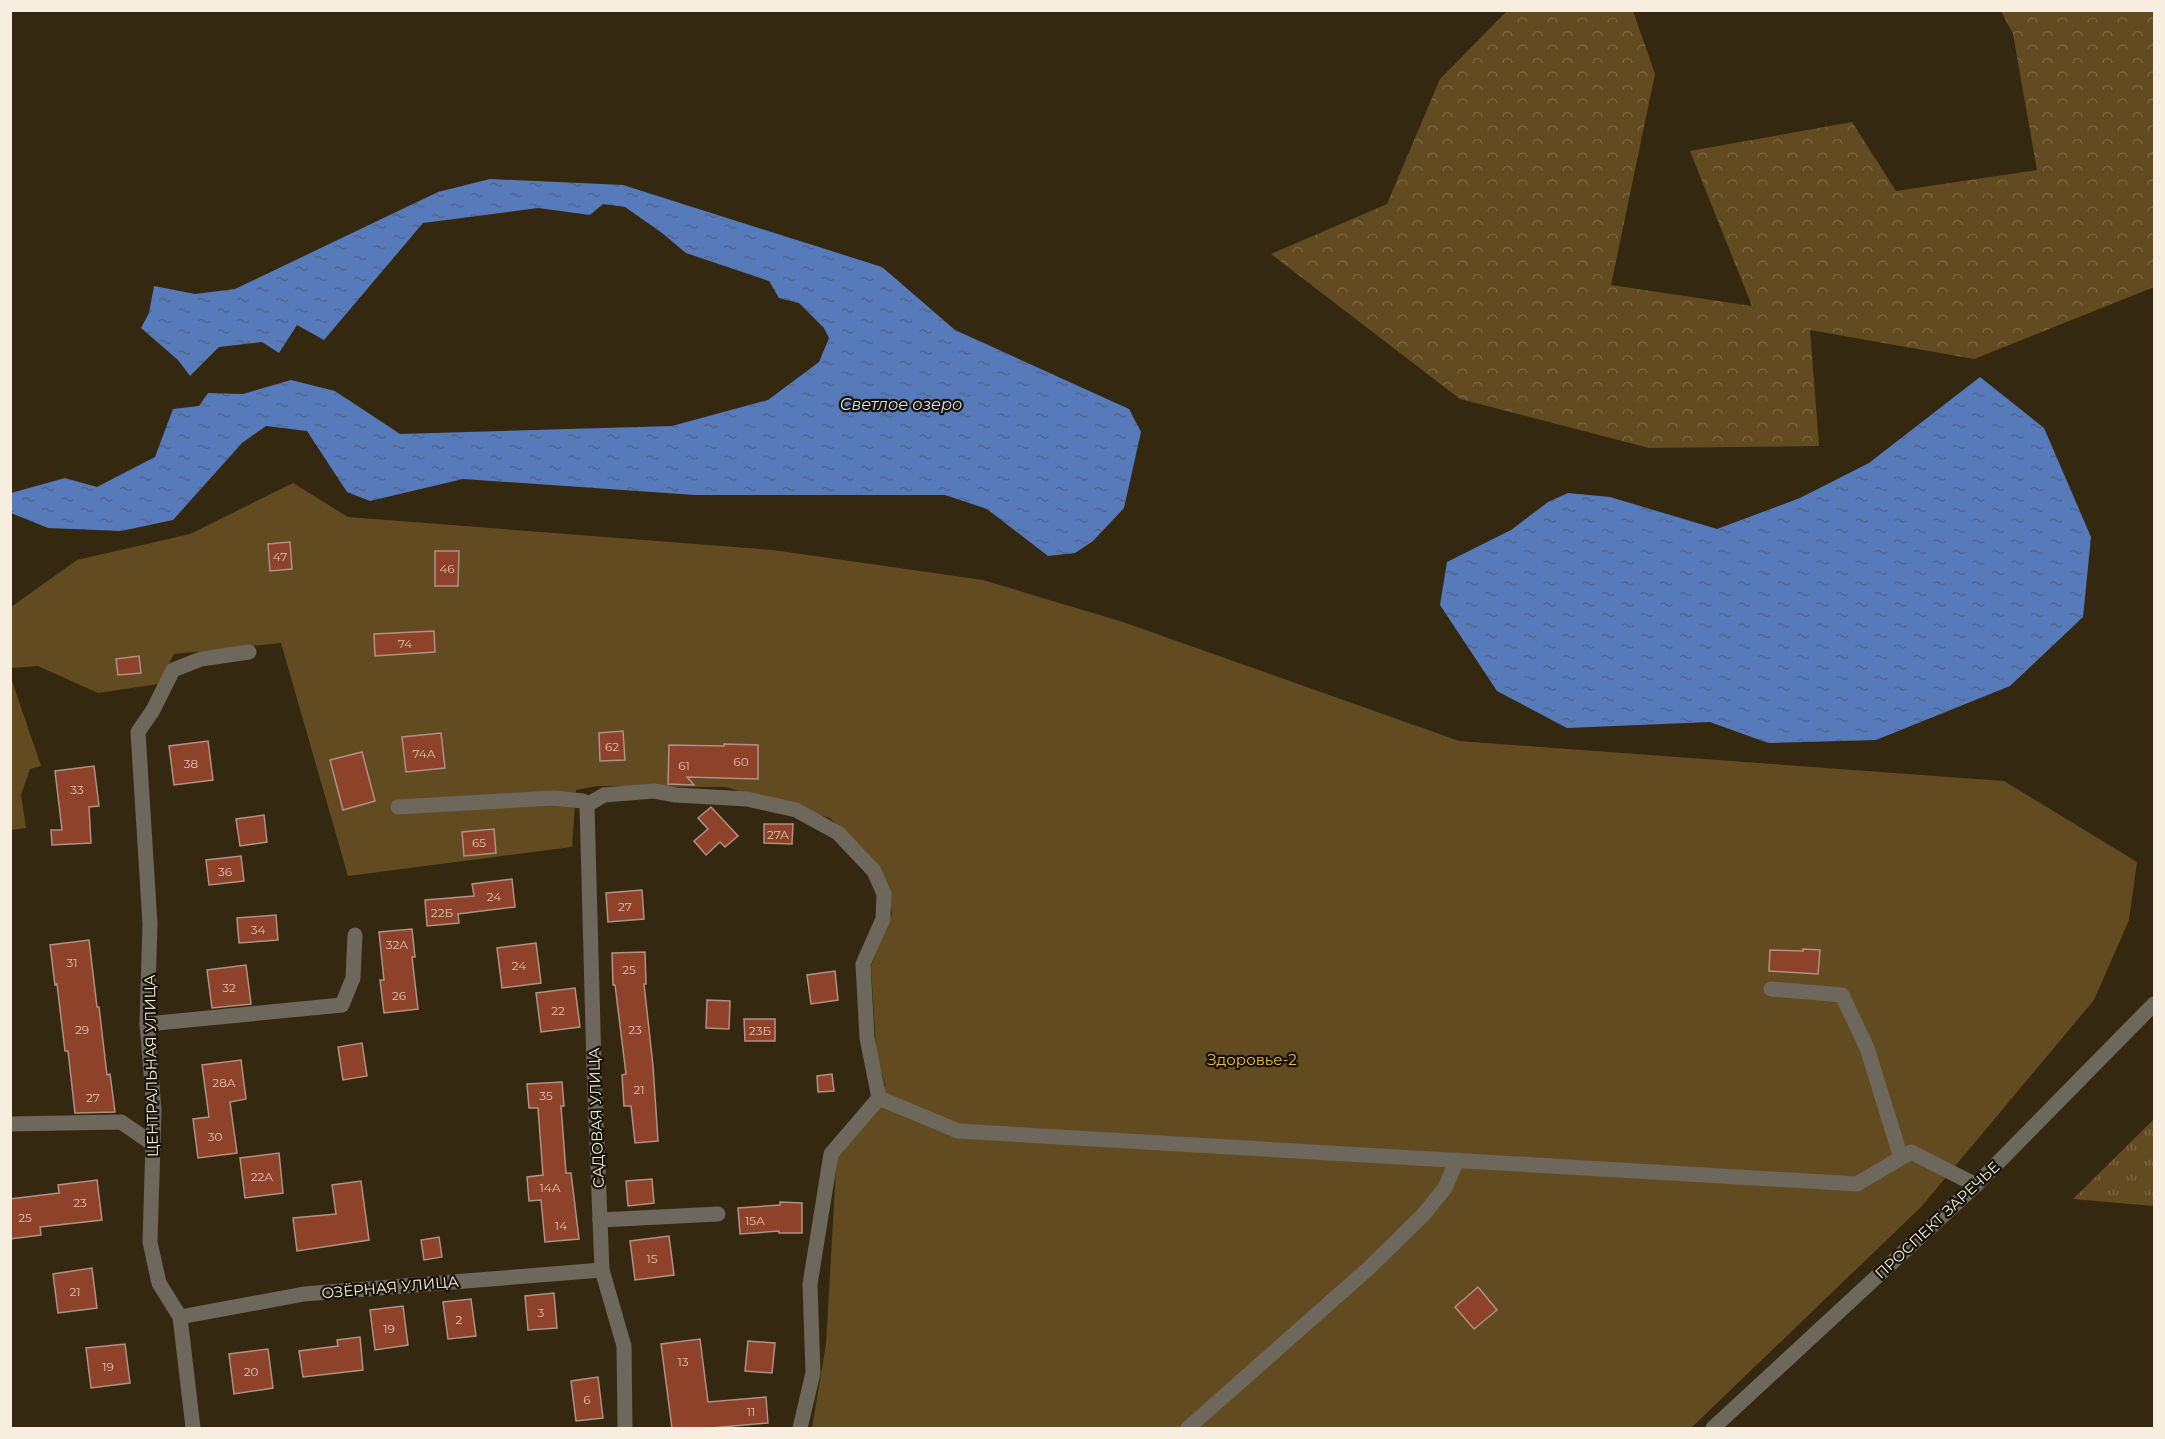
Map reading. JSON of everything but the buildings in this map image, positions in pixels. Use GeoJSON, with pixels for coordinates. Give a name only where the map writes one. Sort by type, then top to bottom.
{"type":"FeatureCollection","features":[{"type":"Feature","properties":{"kind":"street","name":"ЦЕНТРАЛЬНАЯ УЛИЦА"},"geometry":{"type":"LineString","coordinates":[[193,1428],[180,1317],[159,1283],[150,1242],[154,1110],[147,1024],[150,924],[138,732],[153,710],[173,670],[201,659],[249,652]]}},
{"type":"Feature","properties":{"kind":"street"},"geometry":{"type":"LineString","coordinates":[[398,807],[553,798],[583,801],[587,806],[604,795],[654,791],[676,795],[747,799],[796,810],[838,833],[874,870],[884,894],[883,919],[863,964],[867,1038],[879,1098]]}},
{"type":"Feature","properties":{"kind":"street","name":"САДОВАЯ УЛИЦА"},"geometry":{"type":"LineString","coordinates":[[587,806],[602,1270],[624,1346],[625,1428]]}},
{"type":"Feature","properties":{"kind":"street"},"geometry":{"type":"LineString","coordinates":[[147,1024],[342,1005],[353,978],[355,935]]}},
{"type":"Feature","properties":{"kind":"street"},"geometry":{"type":"LineString","coordinates":[[1771,989],[1842,995],[1867,1048],[1900,1158]]}},
{"type":"Feature","properties":{"kind":"street","name":"ПРОСПЕКТ ЗАРЕЧЬЕ"},"geometry":{"type":"LineString","coordinates":[[1713,1428],[1976,1185],[2154,1005]]}},
{"type":"Feature","properties":{"kind":"street"},"geometry":{"type":"LineString","coordinates":[[879,1098],[958,1131],[1857,1184],[1911,1152],[1976,1185]]}},
{"type":"Feature","properties":{"kind":"street"},"geometry":{"type":"LineString","coordinates":[[800,1428],[813,1372],[810,1284],[831,1154],[879,1098]]}},
{"type":"Feature","properties":{"kind":"street"},"geometry":{"type":"LineString","coordinates":[[10,1124],[121,1122],[153,1143]]}},
{"type":"Feature","properties":{"kind":"street"},"geometry":{"type":"LineString","coordinates":[[1188,1428],[1369,1268],[1424,1214],[1445,1188],[1456,1160]]}},
{"type":"Feature","properties":{"kind":"street"},"geometry":{"type":"LineString","coordinates":[[600,1220],[718,1214]]}},
{"type":"Feature","properties":{"kind":"street","name":"ОЗЁРНАЯ УЛИЦА"},"geometry":{"type":"LineString","coordinates":[[180,1317],[304,1294],[602,1270]]}},
{"type":"Feature","properties":{"kind":"green space"},"geometry":{"type":"Polygon","coordinates":[[[1507,11],[1633,11],[1655,74],[1611,285],[1752,306],[1690,151],[1852,122],[1896,191],[2037,170],[2013,34],[2001,11],[2154,11],[2154,287],[1974,359],[1810,330],[1819,446],[1649,448],[1460,399],[1271,254],[1387,204],[1440,79],[1507,11]]]}},
{"type":"Feature","properties":{"kind":"green space","name":"Здоровье-2"},"geometry":{"type":"Polygon","coordinates":[[[293,483],[348,517],[773,550],[983,580],[1123,622],[1459,741],[2004,781],[2137,862],[2129,920],[2094,1000],[1921,1207],[1691,1428],[812,1428],[826,1344],[837,1152],[877,1109],[885,1085],[876,1050],[871,966],[892,914],[889,890],[877,864],[830,818],[726,787],[597,786],[576,790],[572,847],[348,876],[281,643],[174,654],[158,684],[98,693],[38,666],[11,668],[11,607],[77,560],[190,534],[293,483]]]}},
{"type":"Feature","properties":{"kind":"green space"},"geometry":{"type":"Polygon","coordinates":[[[11,678],[41,766],[30,769],[21,795],[26,828],[11,830],[11,678]]]}},
{"type":"Feature","properties":{"kind":"green space"},"geometry":{"type":"Polygon","coordinates":[[[2154,1119],[2154,1206],[2073,1199],[2154,1119]]]}},
{"type":"Feature","properties":{"kind":"water","name":"Светлое озеро"},"geometry":{"type":"Polygon","coordinates":[[[490,179],[623,185],[882,267],[955,330],[1129,409],[1141,432],[1124,508],[1093,541],[1075,553],[1048,556],[987,509],[945,495],[695,495],[463,479],[370,501],[347,492],[307,431],[266,426],[242,443],[173,520],[121,531],[48,528],[11,513],[11,493],[65,478],[97,487],[155,457],[173,409],[199,406],[208,393],[243,394],[291,380],[335,391],[400,434],[672,426],[768,400],[819,362],[829,338],[824,328],[799,303],[779,298],[769,281],[686,253],[625,207],[603,204],[590,215],[538,208],[423,223],[324,340],[297,325],[279,353],[262,342],[219,347],[190,376],[178,360],[141,328],[149,313],[154,286],[195,294],[235,289],[438,192],[490,179]]]}},
{"type":"Feature","properties":{"kind":"water"},"geometry":{"type":"Polygon","coordinates":[[[1980,377],[2044,428],[2091,537],[2083,617],[2010,686],[1876,740],[1768,743],[1710,722],[1567,728],[1497,691],[1440,605],[1447,562],[1511,530],[1548,502],[1568,493],[1610,497],[1717,529],[1800,498],[1869,463],[1980,377]]]}}]}
